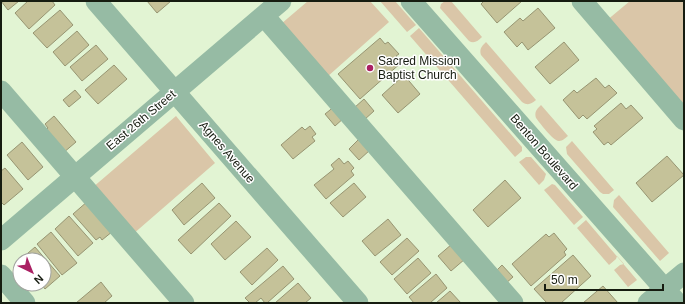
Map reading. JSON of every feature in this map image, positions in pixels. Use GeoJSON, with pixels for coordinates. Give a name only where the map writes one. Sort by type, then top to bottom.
{"type":"FeatureCollection","features":[{"type":"Feature","properties":{"kind":"street","name":"Agnes Avenue"},"geometry":{"type":"LineString","coordinates":[[96,1],[358,303]]}},
{"type":"Feature","properties":{"kind":"street","name":"East 26th Street"},"geometry":{"type":"LineString","coordinates":[[1,240],[281,1]]}},
{"type":"Feature","properties":{"kind":"street","name":"Benton Boulevard"},"geometry":{"type":"LineString","coordinates":[[411,1],[671,296]]}},
{"type":"Feature","properties":{"kind":"street"},"geometry":{"type":"LineString","coordinates":[[582,1],[684,120]]}},
{"type":"Feature","properties":{"kind":"street"},"geometry":{"type":"LineString","coordinates":[[264,16],[513,303]]}},
{"type":"Feature","properties":{"kind":"street"},"geometry":{"type":"LineString","coordinates":[[1,91],[184,303]]}},
{"type":"Feature","properties":{"kind":"street"},"geometry":{"type":"LineString","coordinates":[[648,303],[671,296],[684,273]]}},
{"type":"Feature","properties":{"kind":"street"},"geometry":{"type":"LineString","coordinates":[[1,275],[25,303]]}},
{"type":"Feature","properties":{"kind":"shaded area"},"geometry":{"type":"Polygon","coordinates":[[[308,1],[370,1],[389,22],[327,77],[281,24],[308,1]]]}},
{"type":"Feature","properties":{"kind":"shaded area"},"geometry":{"type":"Polygon","coordinates":[[[380,1],[395,1],[416,25],[407,32],[380,1]]]}},
{"type":"Feature","properties":{"kind":"shaded area"},"geometry":{"type":"Polygon","coordinates":[[[445,1],[451,1],[482,37],[479,40],[476,42],[469,41],[440,8],[441,4],[445,1]]]}},
{"type":"Feature","properties":{"kind":"shaded area"},"geometry":{"type":"Polygon","coordinates":[[[630,1],[684,1],[684,112],[606,21],[630,1]]]}},
{"type":"Feature","properties":{"kind":"shaded area"},"geometry":{"type":"Polygon","coordinates":[[[419,28],[522,147],[522,151],[515,157],[410,36],[419,28]]]}},
{"type":"Feature","properties":{"kind":"shaded area"},"geometry":{"type":"Polygon","coordinates":[[[486,42],[536,100],[533,103],[526,104],[522,102],[481,55],[480,53],[482,46],[486,42]]]}},
{"type":"Feature","properties":{"kind":"shaded area"},"geometry":{"type":"Polygon","coordinates":[[[541,105],[568,136],[563,140],[559,141],[553,138],[536,118],[535,116],[537,109],[541,105]]]}},
{"type":"Feature","properties":{"kind":"shaded area"},"geometry":{"type":"Polygon","coordinates":[[[176,116],[215,163],[132,235],[92,188],[176,116]]]}},
{"type":"Feature","properties":{"kind":"shaded area"},"geometry":{"type":"Polygon","coordinates":[[[572,141],[614,190],[609,194],[603,194],[600,192],[567,154],[566,147],[572,141]]]}},
{"type":"Feature","properties":{"kind":"shaded area"},"geometry":{"type":"Polygon","coordinates":[[[526,157],[531,157],[546,174],[544,180],[539,185],[519,162],[526,157]]]}},
{"type":"Feature","properties":{"kind":"shaded area"},"geometry":{"type":"Polygon","coordinates":[[[552,184],[555,185],[583,217],[574,225],[544,190],[552,184]]]}},
{"type":"Feature","properties":{"kind":"shaded area"},"geometry":{"type":"Polygon","coordinates":[[[619,195],[669,253],[660,261],[613,207],[614,200],[619,195]]]}},
{"type":"Feature","properties":{"kind":"shaded area"},"geometry":{"type":"Polygon","coordinates":[[[586,220],[617,256],[616,259],[609,265],[577,228],[586,220]]]}},
{"type":"Feature","properties":{"kind":"shaded area"},"geometry":{"type":"Polygon","coordinates":[[[624,264],[637,280],[628,287],[614,270],[620,265],[624,264]]]}},
{"type":"Feature","properties":{"kind":"building"},"geometry":{"type":"Polygon","coordinates":[[[1,1],[19,1],[8,10],[1,1]]]}},
{"type":"Feature","properties":{"kind":"building"},"geometry":{"type":"Polygon","coordinates":[[[28,1],[52,1],[55,5],[29,29],[15,13],[28,1]]]}},
{"type":"Feature","properties":{"kind":"building"},"geometry":{"type":"Polygon","coordinates":[[[147,1],[171,1],[157,13],[147,1]]]}},
{"type":"Feature","properties":{"kind":"building"},"geometry":{"type":"Polygon","coordinates":[[[484,1],[522,1],[497,23],[481,4],[484,1]]]}},
{"type":"Feature","properties":{"kind":"building"},"geometry":{"type":"Polygon","coordinates":[[[538,8],[555,28],[528,50],[522,42],[517,47],[504,32],[520,18],[523,21],[538,8]]]}},
{"type":"Feature","properties":{"kind":"building"},"geometry":{"type":"Polygon","coordinates":[[[60,10],[73,25],[47,48],[33,33],[60,10]]]}},
{"type":"Feature","properties":{"kind":"building"},"geometry":{"type":"Polygon","coordinates":[[[77,31],[89,45],[65,66],[53,52],[77,31]]]}},
{"type":"Feature","properties":{"kind":"building","name":"Sacred Mission Baptist Church"},"geometry":{"type":"Polygon","coordinates":[[[380,38],[385,44],[388,42],[399,54],[396,56],[402,62],[360,99],[338,74],[380,38]]]}},
{"type":"Feature","properties":{"kind":"building"},"geometry":{"type":"Polygon","coordinates":[[[564,42],[579,60],[550,84],[535,67],[564,42]]]}},
{"type":"Feature","properties":{"kind":"building"},"geometry":{"type":"Polygon","coordinates":[[[96,45],[108,59],[82,81],[70,67],[96,45]]]}},
{"type":"Feature","properties":{"kind":"building"},"geometry":{"type":"Polygon","coordinates":[[[114,65],[127,79],[98,104],[85,90],[114,65]]]}},
{"type":"Feature","properties":{"kind":"building"},"geometry":{"type":"Polygon","coordinates":[[[404,75],[420,94],[398,113],[382,95],[404,75]]]}},
{"type":"Feature","properties":{"kind":"building"},"geometry":{"type":"Polygon","coordinates":[[[596,78],[605,88],[609,85],[617,93],[587,119],[583,115],[579,119],[563,100],[574,90],[577,93],[596,78]]]}},
{"type":"Feature","properties":{"kind":"building"},"geometry":{"type":"Polygon","coordinates":[[[75,90],[81,97],[69,107],[63,100],[75,90]]]}},
{"type":"Feature","properties":{"kind":"building"},"geometry":{"type":"Polygon","coordinates":[[[364,99],[374,111],[364,120],[354,108],[364,99]]]}},
{"type":"Feature","properties":{"kind":"building"},"geometry":{"type":"Polygon","coordinates":[[[621,103],[626,109],[631,105],[643,118],[611,145],[608,142],[604,145],[593,132],[597,129],[594,126],[621,103]]]}},
{"type":"Feature","properties":{"kind":"building"},"geometry":{"type":"Polygon","coordinates":[[[335,106],[345,117],[335,126],[325,114],[335,106]]]}},
{"type":"Feature","properties":{"kind":"building"},"geometry":{"type":"Polygon","coordinates":[[[54,116],[76,142],[63,153],[44,131],[48,128],[45,124],[54,116]]]}},
{"type":"Feature","properties":{"kind":"building"},"geometry":{"type":"Polygon","coordinates":[[[310,126],[316,134],[312,137],[315,141],[293,159],[281,145],[302,127],[305,130],[310,126]]]}},
{"type":"Feature","properties":{"kind":"building"},"geometry":{"type":"Polygon","coordinates":[[[360,138],[370,150],[359,160],[349,149],[360,138]]]}},
{"type":"Feature","properties":{"kind":"building"},"geometry":{"type":"Polygon","coordinates":[[[22,142],[43,167],[28,180],[7,155],[22,142]]]}},
{"type":"Feature","properties":{"kind":"building"},"geometry":{"type":"Polygon","coordinates":[[[667,156],[684,175],[652,202],[636,183],[667,156]]]}},
{"type":"Feature","properties":{"kind":"building"},"geometry":{"type":"Polygon","coordinates":[[[339,158],[344,164],[348,161],[354,168],[351,171],[354,175],[326,199],[314,185],[334,169],[331,165],[339,158]]]}},
{"type":"Feature","properties":{"kind":"building"},"geometry":{"type":"Polygon","coordinates":[[[5,168],[23,189],[4,205],[1,202],[1,171],[5,168]]]}},
{"type":"Feature","properties":{"kind":"building"},"geometry":{"type":"Polygon","coordinates":[[[505,180],[521,198],[488,227],[473,210],[505,180]]]}},
{"type":"Feature","properties":{"kind":"building"},"geometry":{"type":"Polygon","coordinates":[[[202,183],[215,198],[184,225],[172,210],[202,183]]]}},
{"type":"Feature","properties":{"kind":"building"},"geometry":{"type":"Polygon","coordinates":[[[354,183],[366,197],[343,217],[330,203],[354,183]]]}},
{"type":"Feature","properties":{"kind":"building"},"geometry":{"type":"Polygon","coordinates":[[[88,201],[113,231],[102,240],[100,237],[96,240],[73,214],[88,201]]]}},
{"type":"Feature","properties":{"kind":"building"},"geometry":{"type":"Polygon","coordinates":[[[219,203],[231,216],[191,254],[178,240],[219,203]]]}},
{"type":"Feature","properties":{"kind":"building"},"geometry":{"type":"Polygon","coordinates":[[[69,216],[93,243],[78,256],[55,229],[69,216]]]}},
{"type":"Feature","properties":{"kind":"building"},"geometry":{"type":"Polygon","coordinates":[[[388,219],[401,235],[375,256],[362,241],[388,219]]]}},
{"type":"Feature","properties":{"kind":"building"},"geometry":{"type":"Polygon","coordinates":[[[236,221],[251,237],[225,260],[211,244],[236,221]]]}},
{"type":"Feature","properties":{"kind":"building"},"geometry":{"type":"Polygon","coordinates":[[[51,232],[77,263],[62,275],[52,263],[52,252],[43,252],[37,244],[51,232]]]}},
{"type":"Feature","properties":{"kind":"building"},"geometry":{"type":"Polygon","coordinates":[[[554,233],[567,249],[564,252],[566,255],[531,286],[512,264],[546,234],[549,237],[554,233]]]}},
{"type":"Feature","properties":{"kind":"building"},"geometry":{"type":"Polygon","coordinates":[[[407,238],[419,251],[392,275],[380,262],[407,238]]]}},
{"type":"Feature","properties":{"kind":"building"},"geometry":{"type":"Polygon","coordinates":[[[452,244],[465,259],[451,271],[438,256],[452,244]]]}},
{"type":"Feature","properties":{"kind":"building"},"geometry":{"type":"Polygon","coordinates":[[[35,247],[39,252],[29,252],[35,247]]]}},
{"type":"Feature","properties":{"kind":"building"},"geometry":{"type":"Polygon","coordinates":[[[267,248],[278,260],[252,285],[240,272],[267,248]]]}},
{"type":"Feature","properties":{"kind":"building"},"geometry":{"type":"Polygon","coordinates":[[[573,255],[591,276],[561,303],[547,303],[534,289],[573,255]]]}},
{"type":"Feature","properties":{"kind":"building"},"geometry":{"type":"Polygon","coordinates":[[[418,258],[431,273],[407,294],[394,279],[418,258]]]}},
{"type":"Feature","properties":{"kind":"building"},"geometry":{"type":"Polygon","coordinates":[[[502,265],[513,277],[505,284],[495,272],[502,265]]]}},
{"type":"Feature","properties":{"kind":"building"},"geometry":{"type":"Polygon","coordinates":[[[283,266],[294,279],[267,303],[265,303],[261,298],[255,303],[250,303],[245,298],[283,266]]]}},
{"type":"Feature","properties":{"kind":"building"},"geometry":{"type":"Polygon","coordinates":[[[52,267],[60,276],[52,283],[52,267]]]}},
{"type":"Feature","properties":{"kind":"building"},"geometry":{"type":"Polygon","coordinates":[[[436,274],[447,288],[430,303],[414,303],[409,297],[436,274]]]}},
{"type":"Feature","properties":{"kind":"building"},"geometry":{"type":"Polygon","coordinates":[[[101,282],[112,296],[104,303],[76,303],[101,282]]]}},
{"type":"Feature","properties":{"kind":"building"},"geometry":{"type":"Polygon","coordinates":[[[298,283],[311,298],[305,303],[275,303],[298,283]]]}},
{"type":"Feature","properties":{"kind":"building"},"geometry":{"type":"Polygon","coordinates":[[[603,286],[618,303],[583,303],[603,286]]]}},
{"type":"Feature","properties":{"kind":"building"},"geometry":{"type":"Polygon","coordinates":[[[450,291],[461,303],[436,303],[450,291]]]}},
{"type":"Feature","properties":{"kind":"place","name":"Sacred Mission Baptist Church"},"geometry":{"type":"Point","coordinates":[370,68]}}]}
